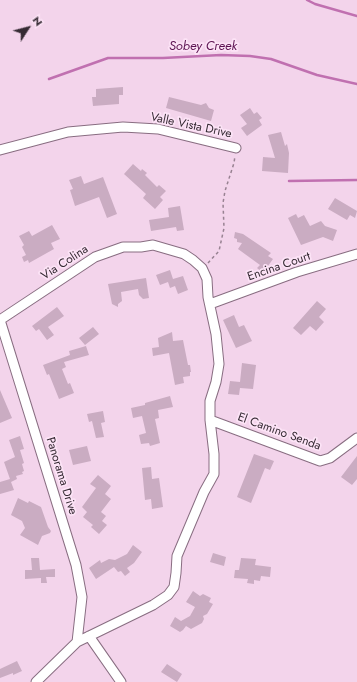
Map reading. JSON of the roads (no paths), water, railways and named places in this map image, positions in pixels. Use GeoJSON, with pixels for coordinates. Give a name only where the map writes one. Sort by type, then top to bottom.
{"type":"FeatureCollection","features":[{"type":"Feature","properties":{"kind":"street","name":"Valle Vista Drive"},"geometry":{"type":"LineString","coordinates":[[0,150],[68,132],[123,127],[158,129],[236,148]]}},
{"type":"Feature","properties":{"kind":"street","name":"Via Colina"},"geometry":{"type":"LineString","coordinates":[[0,320],[95,256],[123,247],[153,246],[184,254],[202,268],[207,279],[210,304]]}},
{"type":"Feature","properties":{"kind":"street","name":"Encina Court"},"geometry":{"type":"LineString","coordinates":[[210,304],[297,272],[357,254]]}},
{"type":"Feature","properties":{"kind":"street"},"geometry":{"type":"LineString","coordinates":[[36,682],[77,642],[153,605],[168,595],[174,587],[176,556],[204,492],[214,474],[210,401],[216,382],[219,364],[210,304]]}},
{"type":"Feature","properties":{"kind":"street","name":"Panorama Drive"},"geometry":{"type":"LineString","coordinates":[[0,320],[76,565],[82,597],[77,642]]}},
{"type":"Feature","properties":{"kind":"street","name":"El Camino Senda"},"geometry":{"type":"LineString","coordinates":[[210,420],[320,460],[330,458],[357,438]]}},
{"type":"Feature","properties":{"kind":"street"},"geometry":{"type":"LineString","coordinates":[[89,636],[122,682]]}},
{"type":"Feature","properties":{"kind":"waterway"},"geometry":{"type":"LineString","coordinates":[[307,0],[315,4],[357,16]]}},
{"type":"Feature","properties":{"kind":"waterway","name":"Sobey Creek"},"geometry":{"type":"LineString","coordinates":[[49,79],[108,58],[163,58],[221,55],[250,56],[271,59],[317,75],[357,84]]}},
{"type":"Feature","properties":{"kind":"waterway"},"geometry":{"type":"LineString","coordinates":[[289,181],[357,180]]}}]}
